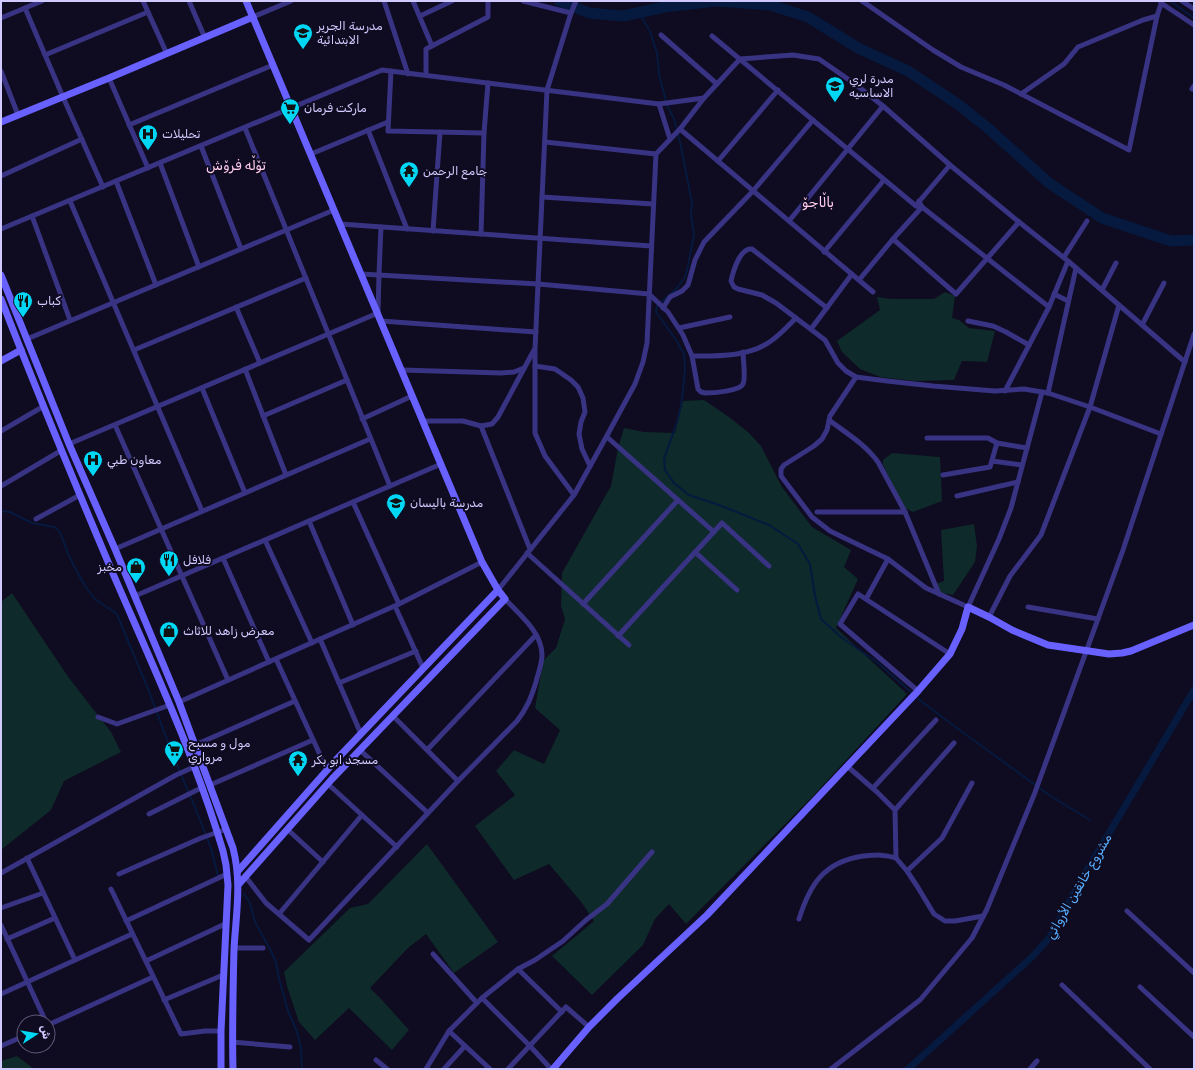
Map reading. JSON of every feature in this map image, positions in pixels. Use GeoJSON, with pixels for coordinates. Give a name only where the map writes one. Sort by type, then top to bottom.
{"type":"FeatureCollection","features":[{"type":"Feature","properties":{"kind":"street"},"geometry":{"type":"LineString","coordinates":[[1,18],[42,1]]}},
{"type":"Feature","properties":{"kind":"street"},"geometry":{"type":"LineString","coordinates":[[143,1],[167,54]]}},
{"type":"Feature","properties":{"kind":"street"},"geometry":{"type":"LineString","coordinates":[[189,1],[205,38]]}},
{"type":"Feature","properties":{"kind":"street"},"geometry":{"type":"LineString","coordinates":[[245,876],[266,903],[309,940],[458,781],[517,721],[528,705],[542,660],[541,650],[536,635],[498,590],[482,562],[246,1]]}},
{"type":"Feature","properties":{"kind":"street"},"geometry":{"type":"LineString","coordinates":[[1,122],[291,1]]}},
{"type":"Feature","properties":{"kind":"street"},"geometry":{"type":"LineString","coordinates":[[384,1],[408,74]]}},
{"type":"Feature","properties":{"kind":"street"},"geometry":{"type":"LineString","coordinates":[[413,1],[432,46]]}},
{"type":"Feature","properties":{"kind":"street"},"geometry":{"type":"LineString","coordinates":[[420,16],[452,1]]}},
{"type":"Feature","properties":{"kind":"street"},"geometry":{"type":"LineString","coordinates":[[426,75],[426,50],[488,17],[488,1]]}},
{"type":"Feature","properties":{"kind":"street"},"geometry":{"type":"LineString","coordinates":[[523,1],[571,13]]}},
{"type":"Feature","properties":{"kind":"street"},"geometry":{"type":"LineString","coordinates":[[574,495],[545,456],[535,433],[535,349],[547,90],[576,1]]}},
{"type":"Feature","properties":{"kind":"street"},"geometry":{"type":"LineString","coordinates":[[862,1],[933,50],[961,67],[1004,85],[1129,150],[1157,16],[1162,2],[1194,25]]}},
{"type":"Feature","properties":{"kind":"street"},"geometry":{"type":"LineString","coordinates":[[1182,1],[1194,9]]}},
{"type":"Feature","properties":{"kind":"street"},"geometry":{"type":"LineString","coordinates":[[25,8],[103,187]]}},
{"type":"Feature","properties":{"kind":"street"},"geometry":{"type":"LineString","coordinates":[[45,54],[148,12]]}},
{"type":"Feature","properties":{"kind":"street"},"geometry":{"type":"LineString","coordinates":[[1021,94],[1064,64],[1078,47],[1143,20],[1157,16]]}},
{"type":"Feature","properties":{"kind":"street"},"geometry":{"type":"LineString","coordinates":[[661,35],[717,84]]}},
{"type":"Feature","properties":{"kind":"street"},"geometry":{"type":"LineString","coordinates":[[712,36],[884,180],[922,207],[1049,307]]}},
{"type":"Feature","properties":{"kind":"street"},"geometry":{"type":"LineString","coordinates":[[238,871],[336,760],[498,590],[574,495],[635,384],[643,362],[647,343],[656,154],[680,129],[704,98],[740,59],[793,55],[819,59],[856,84],[950,165],[1068,261],[1185,362]]}},
{"type":"Feature","properties":{"kind":"street"},"geometry":{"type":"LineString","coordinates":[[129,125],[273,65]]}},
{"type":"Feature","properties":{"kind":"street"},"geometry":{"type":"LineString","coordinates":[[1,230],[382,70],[659,104],[704,98]]}},
{"type":"Feature","properties":{"kind":"street"},"geometry":{"type":"LineString","coordinates":[[1,71],[18,115]]}},
{"type":"Feature","properties":{"kind":"street"},"geometry":{"type":"LineString","coordinates":[[391,71],[388,131],[484,133]]}},
{"type":"Feature","properties":{"kind":"street"},"geometry":{"type":"LineString","coordinates":[[109,78],[148,168]]}},
{"type":"Feature","properties":{"kind":"street"},"geometry":{"type":"LineString","coordinates":[[481,234],[484,133],[488,83]]}},
{"type":"Feature","properties":{"kind":"street"},"geometry":{"type":"LineString","coordinates":[[718,161],[778,90]]}},
{"type":"Feature","properties":{"kind":"street"},"geometry":{"type":"LineString","coordinates":[[659,104],[670,139]]}},
{"type":"Feature","properties":{"kind":"street"},"geometry":{"type":"LineString","coordinates":[[789,221],[883,106]]}},
{"type":"Feature","properties":{"kind":"street"},"geometry":{"type":"LineString","coordinates":[[663,308],[670,297],[686,288],[689,283],[695,260],[704,242],[753,191],[813,120]]}},
{"type":"Feature","properties":{"kind":"street"},"geometry":{"type":"LineString","coordinates":[[311,154],[388,122]]}},
{"type":"Feature","properties":{"kind":"street"},"geometry":{"type":"LineString","coordinates":[[245,128],[390,486]]}},
{"type":"Feature","properties":{"kind":"street"},"geometry":{"type":"LineString","coordinates":[[680,129],[873,292]]}},
{"type":"Feature","properties":{"kind":"street"},"geometry":{"type":"LineString","coordinates":[[368,130],[407,229]]}},
{"type":"Feature","properties":{"kind":"street"},"geometry":{"type":"LineString","coordinates":[[433,231],[440,132]]}},
{"type":"Feature","properties":{"kind":"street"},"geometry":{"type":"LineString","coordinates":[[1,176],[82,139]]}},
{"type":"Feature","properties":{"kind":"street"},"geometry":{"type":"LineString","coordinates":[[545,142],[656,154]]}},
{"type":"Feature","properties":{"kind":"street"},"geometry":{"type":"LineString","coordinates":[[201,146],[241,249]]}},
{"type":"Feature","properties":{"kind":"street"},"geometry":{"type":"LineString","coordinates":[[160,163],[199,267]]}},
{"type":"Feature","properties":{"kind":"street"},"geometry":{"type":"LineString","coordinates":[[918,204],[950,165]]}},
{"type":"Feature","properties":{"kind":"street"},"geometry":{"type":"LineString","coordinates":[[824,252],[884,180]]}},
{"type":"Feature","properties":{"kind":"street"},"geometry":{"type":"LineString","coordinates":[[116,182],[156,285]]}},
{"type":"Feature","properties":{"kind":"street"},"geometry":{"type":"LineString","coordinates":[[542,196],[653,204]]}},
{"type":"Feature","properties":{"kind":"street"},"geometry":{"type":"LineString","coordinates":[[70,201],[202,511]]}},
{"type":"Feature","properties":{"kind":"street"},"geometry":{"type":"LineString","coordinates":[[859,280],[922,207]]}},
{"type":"Feature","properties":{"kind":"street"},"geometry":{"type":"LineString","coordinates":[[27,339],[334,210]]}},
{"type":"Feature","properties":{"kind":"street"},"geometry":{"type":"LineString","coordinates":[[32,216],[70,320]]}},
{"type":"Feature","properties":{"kind":"street"},"geometry":{"type":"LineString","coordinates":[[1064,258],[1087,221]]}},
{"type":"Feature","properties":{"kind":"street"},"geometry":{"type":"LineString","coordinates":[[893,239],[956,294],[1019,222]]}},
{"type":"Feature","properties":{"kind":"street"},"geometry":{"type":"LineString","coordinates":[[340,224],[651,246]]}},
{"type":"Feature","properties":{"kind":"street"},"geometry":{"type":"LineString","coordinates":[[378,313],[378,274],[381,227]]}},
{"type":"Feature","properties":{"kind":"street"},"geometry":{"type":"LineString","coordinates":[[827,308],[752,249],[748,248],[745,250],[737,262],[731,281],[732,285],[736,289],[767,297],[796,318],[825,340],[842,367],[856,376],[887,382],[933,386],[1005,391],[1024,389],[1045,392],[1090,407],[1161,434]]}},
{"type":"Feature","properties":{"kind":"street"},"geometry":{"type":"LineString","coordinates":[[1005,391],[1049,307],[1068,261]]}},
{"type":"Feature","properties":{"kind":"street"},"geometry":{"type":"LineString","coordinates":[[1102,290],[1116,263]]}},
{"type":"Feature","properties":{"kind":"street"},"geometry":{"type":"LineString","coordinates":[[482,998],[552,1069],[589,1027],[618,998],[707,915],[918,691],[950,654],[962,629],[968,607],[999,539],[1010,508],[1045,392],[1076,268]]}},
{"type":"Feature","properties":{"kind":"street"},"geometry":{"type":"LineString","coordinates":[[361,274],[538,284],[649,294],[663,308],[679,328],[687,342],[692,356],[698,389],[703,393],[736,389],[742,386],[744,381],[743,352]]}},
{"type":"Feature","properties":{"kind":"street"},"geometry":{"type":"LineString","coordinates":[[811,329],[852,274]]}},
{"type":"Feature","properties":{"kind":"street"},"geometry":{"type":"LineString","coordinates":[[1,275],[69,444],[179,702],[234,848],[239,884],[234,948],[232,1031],[233,1069]]}},
{"type":"Feature","properties":{"kind":"street"},"geometry":{"type":"LineString","coordinates":[[134,350],[306,278]]}},
{"type":"Feature","properties":{"kind":"street"},"geometry":{"type":"LineString","coordinates":[[1142,325],[1164,283]]}},
{"type":"Feature","properties":{"kind":"street"},"geometry":{"type":"LineString","coordinates":[[1054,294],[1068,301]]}},
{"type":"Feature","properties":{"kind":"street"},"geometry":{"type":"LineString","coordinates":[[1,299],[74,481],[170,704],[202,788],[214,834],[225,858],[228,897],[225,924],[221,1069]]}},
{"type":"Feature","properties":{"kind":"street"},"geometry":{"type":"LineString","coordinates":[[989,617],[1010,576],[1041,534],[1090,407],[1119,305]]}},
{"type":"Feature","properties":{"kind":"street"},"geometry":{"type":"LineString","coordinates":[[236,307],[260,363]]}},
{"type":"Feature","properties":{"kind":"street"},"geometry":{"type":"LineString","coordinates":[[69,444],[378,313]]}},
{"type":"Feature","properties":{"kind":"street"},"geometry":{"type":"LineString","coordinates":[[679,328],[730,316]]}},
{"type":"Feature","properties":{"kind":"street"},"geometry":{"type":"LineString","coordinates":[[692,356],[728,355],[756,349],[770,342],[796,318]]}},
{"type":"Feature","properties":{"kind":"street"},"geometry":{"type":"LineString","coordinates":[[968,321],[993,326],[1029,345]]}},
{"type":"Feature","properties":{"kind":"street"},"geometry":{"type":"LineString","coordinates":[[381,322],[536,332]]}},
{"type":"Feature","properties":{"kind":"street"},"geometry":{"type":"LineString","coordinates":[[831,1069],[920,1000],[972,938],[983,916],[1034,795],[1098,619],[1123,550],[1194,334]]}},
{"type":"Feature","properties":{"kind":"street"},"geometry":{"type":"LineString","coordinates":[[423,421],[463,421],[481,426],[492,424],[498,417],[535,349]]}},
{"type":"Feature","properties":{"kind":"street"},"geometry":{"type":"LineString","coordinates":[[1,362],[21,350]]}},
{"type":"Feature","properties":{"kind":"street"},"geometry":{"type":"LineString","coordinates":[[535,366],[554,369],[571,380],[578,387],[583,398],[585,412],[580,422],[579,434],[582,449],[590,466]]}},
{"type":"Feature","properties":{"kind":"street"},"geometry":{"type":"LineString","coordinates":[[402,370],[501,373],[514,372],[524,368]]}},
{"type":"Feature","properties":{"kind":"street"},"geometry":{"type":"LineString","coordinates":[[245,369],[286,475]]}},
{"type":"Feature","properties":{"kind":"street"},"geometry":{"type":"LineString","coordinates":[[856,376],[829,420],[827,430],[822,439],[814,446],[784,465],[781,469],[781,476],[812,517],[820,524],[841,538],[888,559],[920,584],[989,617],[1012,630],[1048,644],[1109,654],[1122,654],[1194,625]]}},
{"type":"Feature","properties":{"kind":"street"},"geometry":{"type":"LineString","coordinates":[[263,416],[347,380]]}},
{"type":"Feature","properties":{"kind":"street"},"geometry":{"type":"LineString","coordinates":[[202,388],[245,492]]}},
{"type":"Feature","properties":{"kind":"street"},"geometry":{"type":"LineString","coordinates":[[362,418],[412,396]]}},
{"type":"Feature","properties":{"kind":"street"},"geometry":{"type":"LineString","coordinates":[[1,431],[44,406]]}},
{"type":"Feature","properties":{"kind":"street"},"geometry":{"type":"LineString","coordinates":[[829,420],[863,445],[878,462],[905,512],[939,594]]}},
{"type":"Feature","properties":{"kind":"street"},"geometry":{"type":"LineString","coordinates":[[115,425],[228,680]]}},
{"type":"Feature","properties":{"kind":"street"},"geometry":{"type":"LineString","coordinates":[[481,426],[528,551],[583,604],[629,645]]}},
{"type":"Feature","properties":{"kind":"street"},"geometry":{"type":"LineString","coordinates":[[607,437],[714,532]]}},
{"type":"Feature","properties":{"kind":"street"},"geometry":{"type":"LineString","coordinates":[[927,438],[988,438],[997,443],[1027,448]]}},
{"type":"Feature","properties":{"kind":"street"},"geometry":{"type":"LineString","coordinates":[[115,549],[370,439]]}},
{"type":"Feature","properties":{"kind":"street"},"geometry":{"type":"LineString","coordinates":[[943,475],[990,466],[997,443]]}},
{"type":"Feature","properties":{"kind":"street"},"geometry":{"type":"LineString","coordinates":[[1,486],[62,450]]}},
{"type":"Feature","properties":{"kind":"street"},"geometry":{"type":"LineString","coordinates":[[992,461],[1022,465]]}},
{"type":"Feature","properties":{"kind":"street"},"geometry":{"type":"LineString","coordinates":[[135,596],[441,464]]}},
{"type":"Feature","properties":{"kind":"street"},"geometry":{"type":"LineString","coordinates":[[74,481],[83,477]]}},
{"type":"Feature","properties":{"kind":"street"},"geometry":{"type":"LineString","coordinates":[[957,496],[1018,482]]}},
{"type":"Feature","properties":{"kind":"street"},"geometry":{"type":"LineString","coordinates":[[36,519],[80,495]]}},
{"type":"Feature","properties":{"kind":"street"},"geometry":{"type":"LineString","coordinates":[[583,604],[678,500]]}},
{"type":"Feature","properties":{"kind":"street"},"geometry":{"type":"LineString","coordinates":[[353,502],[423,668]]}},
{"type":"Feature","properties":{"kind":"street"},"geometry":{"type":"LineString","coordinates":[[817,512],[905,512]]}},
{"type":"Feature","properties":{"kind":"street"},"geometry":{"type":"LineString","coordinates":[[309,521],[353,625]]}},
{"type":"Feature","properties":{"kind":"street"},"geometry":{"type":"LineString","coordinates":[[618,636],[722,523],[769,566]]}},
{"type":"Feature","properties":{"kind":"street"},"geometry":{"type":"LineString","coordinates":[[265,540],[312,643]]}},
{"type":"Feature","properties":{"kind":"street"},"geometry":{"type":"LineString","coordinates":[[695,552],[737,590]]}},
{"type":"Feature","properties":{"kind":"street"},"geometry":{"type":"LineString","coordinates":[[223,558],[269,662]]}},
{"type":"Feature","properties":{"kind":"street"},"geometry":{"type":"LineString","coordinates":[[866,599],[888,559]]}},
{"type":"Feature","properties":{"kind":"street"},"geometry":{"type":"LineString","coordinates":[[179,702],[397,605],[482,562]]}},
{"type":"Feature","properties":{"kind":"street"},"geometry":{"type":"LineString","coordinates":[[918,691],[840,624],[858,594],[950,654]]}},
{"type":"Feature","properties":{"kind":"street"},"geometry":{"type":"LineString","coordinates":[[239,884],[328,784],[409,698],[506,599]]}},
{"type":"Feature","properties":{"kind":"street"},"geometry":{"type":"LineString","coordinates":[[1028,607],[1098,619]]}},
{"type":"Feature","properties":{"kind":"street"},"geometry":{"type":"LineString","coordinates":[[427,750],[536,635]]}},
{"type":"Feature","properties":{"kind":"street"},"geometry":{"type":"LineString","coordinates":[[320,639],[361,734]]}},
{"type":"Feature","properties":{"kind":"street"},"geometry":{"type":"LineString","coordinates":[[339,683],[416,651]]}},
{"type":"Feature","properties":{"kind":"street"},"geometry":{"type":"LineString","coordinates":[[152,663],[161,658]]}},
{"type":"Feature","properties":{"kind":"street"},"geometry":{"type":"LineString","coordinates":[[276,659],[327,770]]}},
{"type":"Feature","properties":{"kind":"street"},"geometry":{"type":"LineString","coordinates":[[402,691],[409,698]]}},
{"type":"Feature","properties":{"kind":"street"},"geometry":{"type":"LineString","coordinates":[[196,745],[296,701]]}},
{"type":"Feature","properties":{"kind":"street"},"geometry":{"type":"LineString","coordinates":[[98,717],[117,724],[170,704]]}},
{"type":"Feature","properties":{"kind":"street"},"geometry":{"type":"LineString","coordinates":[[393,716],[458,781]]}},
{"type":"Feature","properties":{"kind":"street"},"geometry":{"type":"LineString","coordinates":[[873,788],[936,720]]}},
{"type":"Feature","properties":{"kind":"street"},"geometry":{"type":"LineString","coordinates":[[210,785],[313,740]]}},
{"type":"Feature","properties":{"kind":"street"},"geometry":{"type":"LineString","coordinates":[[896,858],[895,810],[954,743]]}},
{"type":"Feature","properties":{"kind":"street"},"geometry":{"type":"LineString","coordinates":[[360,750],[428,813]]}},
{"type":"Feature","properties":{"kind":"street"},"geometry":{"type":"LineString","coordinates":[[336,760],[344,767]]}},
{"type":"Feature","properties":{"kind":"street"},"geometry":{"type":"LineString","coordinates":[[847,766],[873,788],[895,810]]}},
{"type":"Feature","properties":{"kind":"street"},"geometry":{"type":"LineString","coordinates":[[1,873],[176,775],[194,767]]}},
{"type":"Feature","properties":{"kind":"street"},"geometry":{"type":"LineString","coordinates":[[907,871],[942,838],[972,783]]}},
{"type":"Feature","properties":{"kind":"street"},"geometry":{"type":"LineString","coordinates":[[328,784],[397,847]]}},
{"type":"Feature","properties":{"kind":"street"},"geometry":{"type":"LineString","coordinates":[[148,814],[202,788]]}},
{"type":"Feature","properties":{"kind":"street"},"geometry":{"type":"LineString","coordinates":[[290,813],[296,819]]}},
{"type":"Feature","properties":{"kind":"street"},"geometry":{"type":"LineString","coordinates":[[279,914],[362,815]]}},
{"type":"Feature","properties":{"kind":"street"},"geometry":{"type":"LineString","coordinates":[[288,829],[323,862]]}},
{"type":"Feature","properties":{"kind":"street"},"geometry":{"type":"LineString","coordinates":[[119,874],[201,838],[227,830]]}},
{"type":"Feature","properties":{"kind":"street"},"geometry":{"type":"LineString","coordinates":[[426,1069],[449,1031],[482,998],[518,969],[535,960],[563,941],[586,920],[607,904],[652,852]]}},
{"type":"Feature","properties":{"kind":"street"},"geometry":{"type":"LineString","coordinates":[[799,919],[811,888],[823,873],[833,865],[844,860],[873,855],[888,855],[896,858],[907,871],[934,914],[945,921],[956,921],[983,916]]}},
{"type":"Feature","properties":{"kind":"street"},"geometry":{"type":"LineString","coordinates":[[27,858],[75,960]]}},
{"type":"Feature","properties":{"kind":"street"},"geometry":{"type":"LineString","coordinates":[[126,921],[227,874]]}},
{"type":"Feature","properties":{"kind":"street"},"geometry":{"type":"LineString","coordinates":[[111,889],[181,1034],[206,1030],[232,1031]]}},
{"type":"Feature","properties":{"kind":"street"},"geometry":{"type":"LineString","coordinates":[[1,908],[43,893]]}},
{"type":"Feature","properties":{"kind":"street"},"geometry":{"type":"LineString","coordinates":[[1127,911],[1194,974]]}},
{"type":"Feature","properties":{"kind":"street"},"geometry":{"type":"LineString","coordinates":[[7,939],[55,918]]}},
{"type":"Feature","properties":{"kind":"street"},"geometry":{"type":"LineString","coordinates":[[146,962],[225,924]]}},
{"type":"Feature","properties":{"kind":"street"},"geometry":{"type":"LineString","coordinates":[[1,925],[42,1014]]}},
{"type":"Feature","properties":{"kind":"street"},"geometry":{"type":"LineString","coordinates":[[1,994],[132,934]]}},
{"type":"Feature","properties":{"kind":"street"},"geometry":{"type":"LineString","coordinates":[[234,948],[263,948]]}},
{"type":"Feature","properties":{"kind":"street"},"geometry":{"type":"LineString","coordinates":[[433,954],[477,1003]]}},
{"type":"Feature","properties":{"kind":"street"},"geometry":{"type":"LineString","coordinates":[[518,969],[562,1012]]}},
{"type":"Feature","properties":{"kind":"street"},"geometry":{"type":"LineString","coordinates":[[164,1000],[223,975]]}},
{"type":"Feature","properties":{"kind":"street"},"geometry":{"type":"LineString","coordinates":[[56,1021],[153,977]]}},
{"type":"Feature","properties":{"kind":"street"},"geometry":{"type":"LineString","coordinates":[[1062,985],[1150,1069]]}},
{"type":"Feature","properties":{"kind":"street"},"geometry":{"type":"LineString","coordinates":[[1140,987],[1194,1037]]}},
{"type":"Feature","properties":{"kind":"street"},"geometry":{"type":"LineString","coordinates":[[508,1069],[566,1007],[589,1027]]}},
{"type":"Feature","properties":{"kind":"street"},"geometry":{"type":"LineString","coordinates":[[449,1031],[490,1069]]}},
{"type":"Feature","properties":{"kind":"street"},"geometry":{"type":"LineString","coordinates":[[1,1046],[16,1039]]}},
{"type":"Feature","properties":{"kind":"street"},"geometry":{"type":"LineString","coordinates":[[232,1042],[290,1046]]}},
{"type":"Feature","properties":{"kind":"street"},"geometry":{"type":"LineString","coordinates":[[444,1069],[465,1046]]}},
{"type":"Feature","properties":{"kind":"street"},"geometry":{"type":"LineString","coordinates":[[376,1060],[387,1069]]}},
{"type":"Feature","properties":{"kind":"street"},"geometry":{"type":"LineString","coordinates":[[1030,1069],[1037,1061]]}},
{"type":"Feature","properties":{"kind":"green space"},"geometry":{"type":"Polygon","coordinates":[[[945,292],[955,296],[952,318],[959,320],[969,328],[995,331],[987,362],[962,361],[954,380],[914,381],[880,377],[860,369],[842,352],[837,341],[880,310],[877,297],[891,299],[934,299],[945,292]]]}},
{"type":"Feature","properties":{"kind":"green space"},"geometry":{"type":"Polygon","coordinates":[[[704,400],[749,433],[761,446],[782,487],[812,527],[851,550],[844,567],[858,579],[836,628],[907,694],[814,795],[686,924],[669,904],[655,919],[643,945],[592,995],[552,956],[594,921],[582,903],[549,864],[514,880],[475,826],[515,795],[496,771],[514,750],[544,764],[560,730],[535,708],[543,661],[556,648],[565,619],[561,606],[562,573],[611,486],[618,448],[624,428],[644,432],[675,433],[683,401],[704,400]]]}},
{"type":"Feature","properties":{"kind":"green space"},"geometry":{"type":"Polygon","coordinates":[[[892,453],[940,457],[942,501],[913,512],[904,508],[883,465],[883,460],[892,453]]]}},
{"type":"Feature","properties":{"kind":"green space"},"geometry":{"type":"Polygon","coordinates":[[[974,524],[977,546],[975,562],[953,595],[938,592],[936,584],[944,581],[941,530],[974,524]]]}},
{"type":"Feature","properties":{"kind":"green space"},"geometry":{"type":"Polygon","coordinates":[[[12,593],[69,678],[111,732],[121,752],[64,781],[51,810],[1,850],[1,602],[12,593]]]}},
{"type":"Feature","properties":{"kind":"green space"},"geometry":{"type":"Polygon","coordinates":[[[427,844],[498,942],[454,973],[426,934],[408,948],[370,988],[409,1030],[392,1050],[349,1008],[315,1040],[299,1022],[284,972],[350,908],[368,904],[427,844]]]}},
{"type":"Feature","properties":{"kind":"green space"},"geometry":{"type":"Polygon","coordinates":[[[17,1056],[34,1069],[1,1069],[1,1061],[17,1056]]]}},
{"type":"Feature","properties":{"kind":"waterway"},"geometry":{"type":"LineString","coordinates":[[559,1],[589,13],[623,16],[665,7],[716,1],[770,5],[808,17],[858,48],[908,71],[959,105],[989,129],[1049,183],[1102,218],[1171,241],[1194,240]]}},
{"type":"Feature","properties":{"kind":"waterway"},"geometry":{"type":"LineString","coordinates":[[1170,1],[1194,18]]}},
{"type":"Feature","properties":{"kind":"waterway"},"geometry":{"type":"LineString","coordinates":[[635,14],[642,18],[650,31],[657,53],[659,74],[667,105],[674,119],[680,142],[692,203],[691,215],[694,235],[685,277],[677,288],[657,306],[656,312],[684,354],[685,369],[678,419],[664,459],[665,470],[674,483],[689,495],[769,525],[798,544],[810,564],[815,596],[821,619],[842,638],[877,662],[921,701],[965,734],[1052,797],[1090,820]]}},
{"type":"Feature","properties":{"kind":"waterway"},"geometry":{"type":"LineString","coordinates":[[1,511],[10,512],[32,523],[54,527],[57,529],[61,534],[68,554],[85,586],[95,599],[117,614],[211,848],[218,876]]}},
{"type":"Feature","properties":{"kind":"waterway","name":"مشروع خانقين الأروائي"},"geometry":{"type":"LineString","coordinates":[[908,1069],[1032,957],[1050,937],[1080,882],[1194,690]]}},
{"type":"Feature","properties":{"kind":"waterway"},"geometry":{"type":"LineString","coordinates":[[244,894],[250,903],[255,922],[276,962],[288,1011],[296,1029],[301,1047],[302,1069]]}},
{"type":"Feature","properties":{"kind":"place","name":"مدرسة الجرير الابتدائية"},"geometry":{"type":"Point","coordinates":[303,50]}},
{"type":"Feature","properties":{"kind":"place","name":"مدرة لري الاساسیه"},"geometry":{"type":"Point","coordinates":[835,103]}},
{"type":"Feature","properties":{"kind":"place","name":"مارکت فرمان"},"geometry":{"type":"Point","coordinates":[290,125]}},
{"type":"Feature","properties":{"kind":"place","name":"تحلیلات"},"geometry":{"type":"Point","coordinates":[148,151]}},
{"type":"Feature","properties":{"kind":"place","name":"جامع الرحمن"},"geometry":{"type":"Point","coordinates":[409,188]}},
{"type":"Feature","properties":{"kind":"place","name":"كباب"},"geometry":{"type":"Point","coordinates":[23,318]}},
{"type":"Feature","properties":{"kind":"place","name":"معاون طبي"},"geometry":{"type":"Point","coordinates":[93,477]}},
{"type":"Feature","properties":{"kind":"place","name":"مدرسة بالیسان"},"geometry":{"type":"Point","coordinates":[396,520]}},
{"type":"Feature","properties":{"kind":"place","name":"فلافل"},"geometry":{"type":"Point","coordinates":[169,577]}},
{"type":"Feature","properties":{"kind":"place","name":"مخبز"},"geometry":{"type":"Point","coordinates":[136,584]}},
{"type":"Feature","properties":{"kind":"place","name":"معرض زاهد للاثاث"},"geometry":{"type":"Point","coordinates":[169,648]}},
{"type":"Feature","properties":{"kind":"place","name":"مول و مسبح مرواري"},"geometry":{"type":"Point","coordinates":[174,767]}},
{"type":"Feature","properties":{"kind":"place","name":"مسجد ابو بكر"},"geometry":{"type":"Point","coordinates":[298,777]}},
{"type":"Feature","properties":{"kind":"district","name":"تۆڵە فرۆش"},"geometry":{"type":"Point","coordinates":[236,165]}},
{"type":"Feature","properties":{"kind":"district","name":"باڵاجۆ"},"geometry":{"type":"Point","coordinates":[818,202]}}]}
